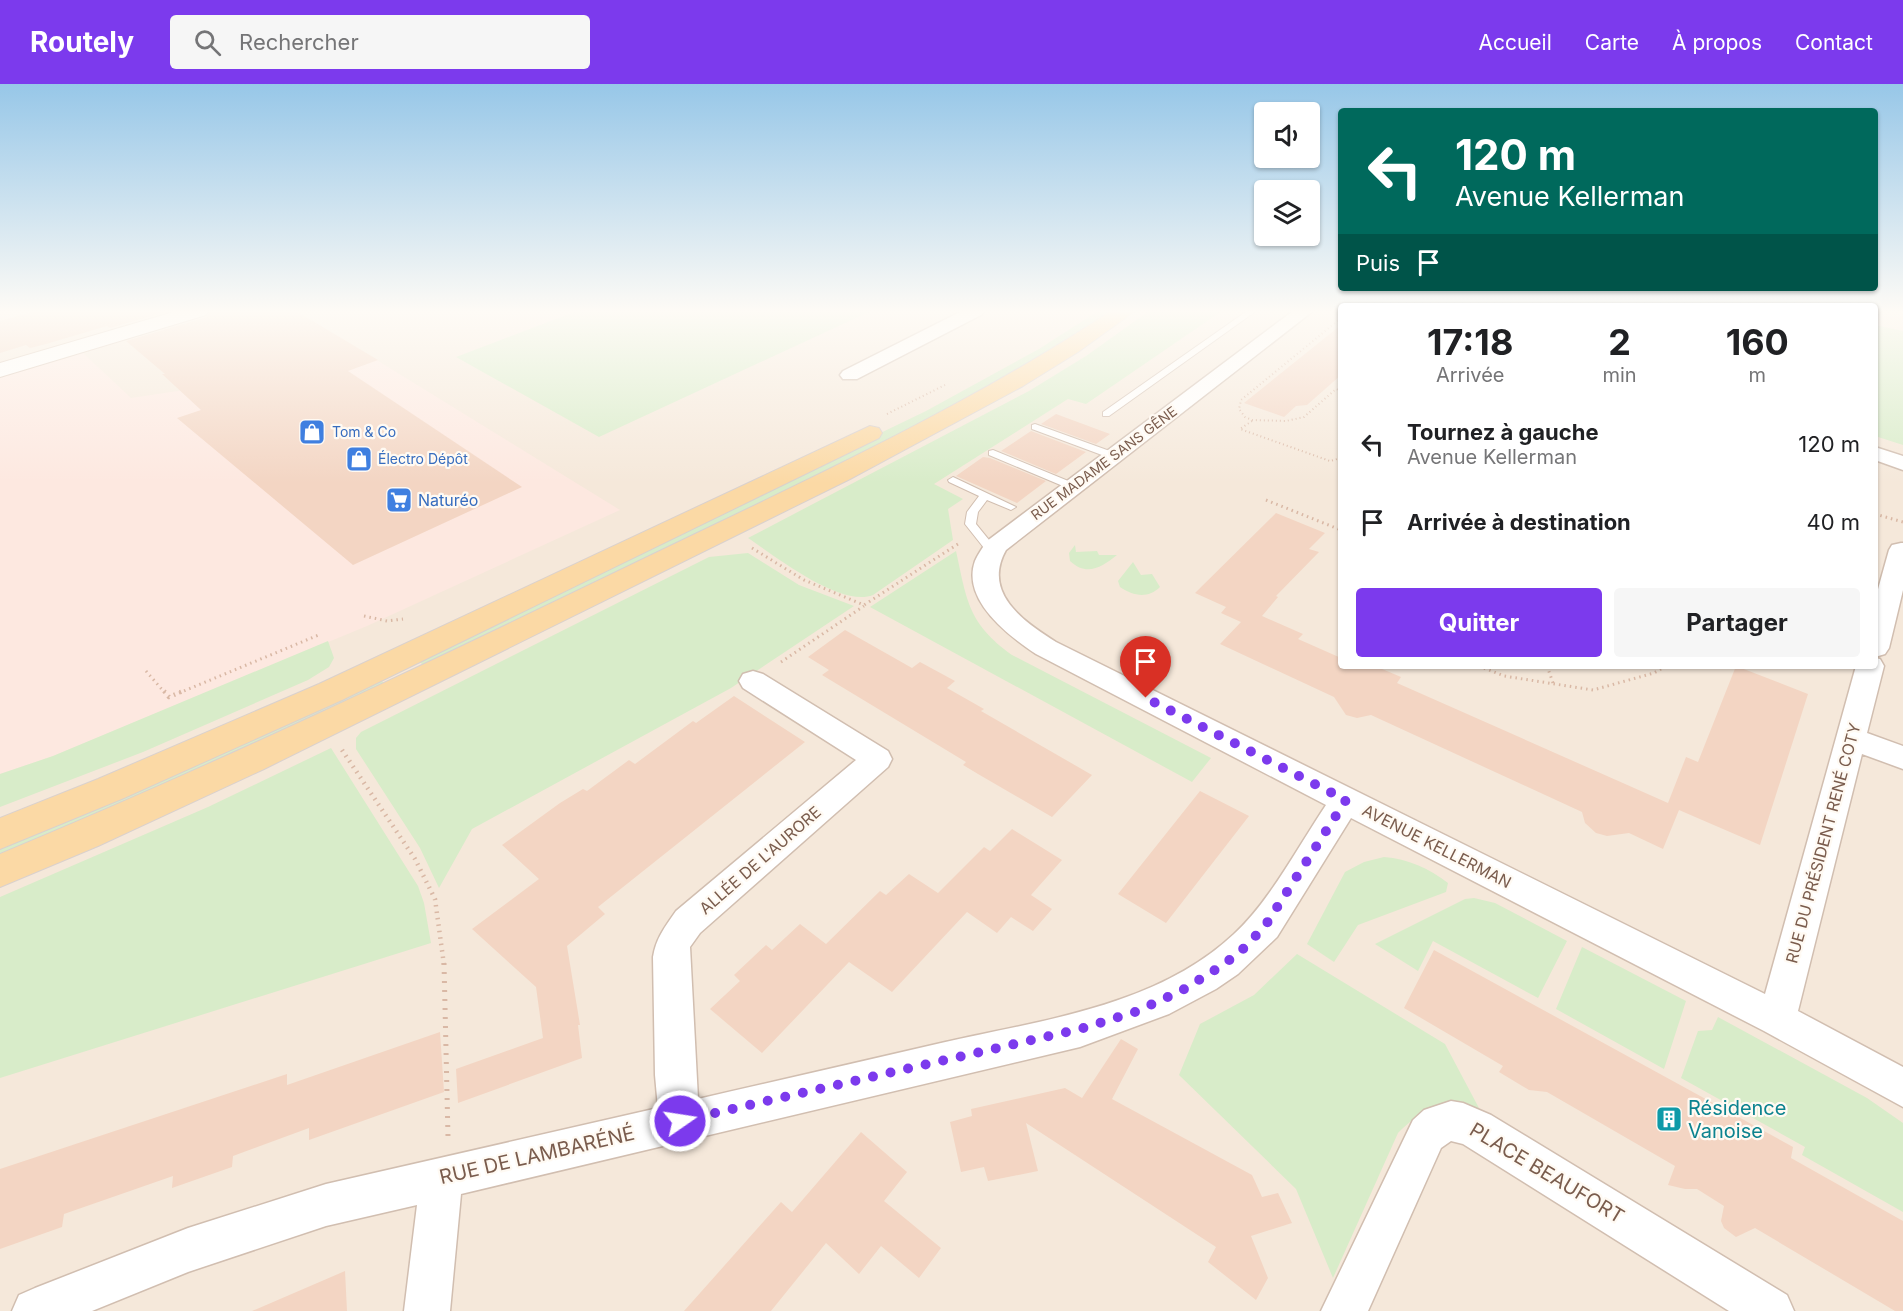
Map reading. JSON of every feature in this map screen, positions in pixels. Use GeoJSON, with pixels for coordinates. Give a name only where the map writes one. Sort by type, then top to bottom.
{"type":"FeatureCollection","features":[{"type":"Feature","properties":{"kind":"main road"},"geometry":{"type":"LineString","coordinates":[[0,834],[252,727],[649,540],[996,368]]}},
{"type":"Feature","properties":{"kind":"main road"},"geometry":{"type":"LineString","coordinates":[[0,871],[184,793],[348,717],[907,440],[1037,368]]}},
{"type":"Feature","properties":{"kind":"street"},"geometry":{"type":"LineString","coordinates":[[850,375],[863,368]]}},
{"type":"Feature","properties":{"kind":"street","name":"RUE MADAME SANS GÊNE"},"geometry":{"type":"LineString","coordinates":[[992,551],[1001,541],[1229,368]]}},
{"type":"Feature","properties":{"kind":"street"},"geometry":{"type":"LineString","coordinates":[[1878,454],[1903,463]]}},
{"type":"Feature","properties":{"kind":"street"},"geometry":{"type":"LineString","coordinates":[[1878,637],[1901,550]]}},
{"type":"Feature","properties":{"kind":"street","name":"AVENUE KELLERMAN"},"geometry":{"type":"LineString","coordinates":[[992,551],[986,566],[989,587],[998,609],[1016,629],[1038,643],[1777,1019],[1903,1088]]}},
{"type":"Feature","properties":{"kind":"street","name":"RUE DU PRÉSIDENT RENÉ COTY"},"geometry":{"type":"LineString","coordinates":[[1777,1019],[1869,669]]}},
{"type":"Feature","properties":{"kind":"street","name":"ALLÉE DE L'AURORE"},"geometry":{"type":"LineString","coordinates":[[680,1121],[675,1075],[671,957],[673,943],[688,922],[877,759],[753,681]]}},
{"type":"Feature","properties":{"kind":"street"},"geometry":{"type":"LineString","coordinates":[[1851,739],[1903,758]]}},
{"type":"Feature","properties":{"kind":"street","name":"RUE DE LAMBARÉNÉ"},"geometry":{"type":"LineString","coordinates":[[35,1311],[134,1270],[282,1217],[441,1177],[1080,1029],[1135,1012],[1181,991],[1241,951],[1265,926],[1346,800]]}},
{"type":"Feature","properties":{"kind":"street","name":"PLACE BEAUFORT"},"geometry":{"type":"LineString","coordinates":[[1344,1311],[1427,1134],[1435,1124],[1448,1120],[1461,1121],[1478,1129],[1764,1307]]}},
{"type":"Feature","properties":{"kind":"street"},"geometry":{"type":"LineString","coordinates":[[427,1311],[441,1177]]}},
{"type":"Feature","properties":{"kind":"lane"},"geometry":{"type":"LineString","coordinates":[[1106,414],[1171,368]]}},
{"type":"Feature","properties":{"kind":"lane"},"geometry":{"type":"LineString","coordinates":[[1035,427],[1114,456]]}},
{"type":"Feature","properties":{"kind":"lane"},"geometry":{"type":"LineString","coordinates":[[993,453],[1074,486]]}},
{"type":"Feature","properties":{"kind":"lane"},"geometry":{"type":"LineString","coordinates":[[953,480],[1011,507]]}},
{"type":"Feature","properties":{"kind":"lane"},"geometry":{"type":"LineString","coordinates":[[986,495],[970,515],[972,526],[992,551]]}},
{"type":"Feature","properties":{"kind":"path"},"geometry":{"type":"LineString","coordinates":[[1280,368],[1241,400],[1239,409],[1245,417],[1252,420],[1286,421],[1304,417],[1336,389],[1338,390]]}},
{"type":"Feature","properties":{"kind":"path"},"geometry":{"type":"LineString","coordinates":[[1252,420],[1240,429],[1330,461],[1338,459]]}},
{"type":"Feature","properties":{"kind":"path"},"geometry":{"type":"LineString","coordinates":[[1266,500],[1338,529]]}},
{"type":"Feature","properties":{"kind":"path"},"geometry":{"type":"LineString","coordinates":[[1878,515],[1903,522]]}},
{"type":"Feature","properties":{"kind":"path"},"geometry":{"type":"LineString","coordinates":[[753,681],[864,605],[977,532]]}},
{"type":"Feature","properties":{"kind":"path"},"geometry":{"type":"LineString","coordinates":[[747,544],[804,580],[864,605]]}},
{"type":"Feature","properties":{"kind":"path"},"geometry":{"type":"LineString","coordinates":[[364,616],[387,621],[403,619]]}},
{"type":"Feature","properties":{"kind":"path"},"geometry":{"type":"LineString","coordinates":[[146,671],[169,697],[321,634]]}},
{"type":"Feature","properties":{"kind":"path"},"geometry":{"type":"LineString","coordinates":[[1486,669],[1504,676],[1593,690],[1661,669]]}},
{"type":"Feature","properties":{"kind":"path"},"geometry":{"type":"LineString","coordinates":[[1548,669],[1554,684]]}},
{"type":"Feature","properties":{"kind":"path"},"geometry":{"type":"LineString","coordinates":[[341,749],[415,859],[435,899],[444,955],[450,1109],[441,1177]]}},
{"type":"Feature","properties":{"kind":"shaded area"},"geometry":{"type":"Polygon","coordinates":[[[0,368],[1338,368],[1338,669],[1878,669],[1878,368],[1903,368],[1903,1311],[0,1311],[0,368]]]}},
{"type":"Feature","properties":{"kind":"shaded area"},"geometry":{"type":"Polygon","coordinates":[[[26,368],[99,368],[131,398],[264,378],[291,368],[390,368],[620,510],[367,626],[53,756],[0,774],[0,376],[26,368]]]}},
{"type":"Feature","properties":{"kind":"green space"},"geometry":{"type":"Polygon","coordinates":[[[476,368],[747,368],[599,437],[476,368]]]}},
{"type":"Feature","properties":{"kind":"green space"},"geometry":{"type":"Polygon","coordinates":[[[1004,368],[1029,368],[1003,384],[429,670],[415,658],[926,411],[1004,368]]]}},
{"type":"Feature","properties":{"kind":"green space"},"geometry":{"type":"Polygon","coordinates":[[[1066,368],[1138,368],[1086,404],[1068,399],[934,484],[963,499],[948,509],[953,540],[873,595],[860,597],[827,587],[791,567],[748,538],[1029,391],[1066,368]]]}},
{"type":"Feature","properties":{"kind":"green space"},"geometry":{"type":"Polygon","coordinates":[[[1878,368],[1903,368],[1903,445],[1878,437],[1878,368]]]}},
{"type":"Feature","properties":{"kind":"green space"},"geometry":{"type":"Polygon","coordinates":[[[1075,545],[1076,552],[1097,551],[1099,555],[1117,555],[1100,566],[1082,568],[1070,561],[1069,553],[1075,545]]]}},
{"type":"Feature","properties":{"kind":"green space"},"geometry":{"type":"Polygon","coordinates":[[[956,551],[963,584],[972,610],[986,632],[997,643],[1012,655],[1211,758],[1192,782],[870,607],[956,551]]]}},
{"type":"Feature","properties":{"kind":"green space"},"geometry":{"type":"Polygon","coordinates":[[[748,553],[799,585],[854,606],[731,688],[472,829],[439,888],[420,848],[356,749],[356,738],[361,732],[709,557],[748,553]]]}},
{"type":"Feature","properties":{"kind":"green space"},"geometry":{"type":"Polygon","coordinates":[[[1133,562],[1141,575],[1152,574],[1160,587],[1151,593],[1140,595],[1120,587],[1118,581],[1133,562]]]}},
{"type":"Feature","properties":{"kind":"green space"},"geometry":{"type":"Polygon","coordinates":[[[328,641],[334,658],[329,667],[308,680],[143,752],[0,807],[0,774],[53,756],[328,641]]]}},
{"type":"Feature","properties":{"kind":"green space"},"geometry":{"type":"Polygon","coordinates":[[[379,677],[388,689],[0,861],[0,843],[379,677]]]}},
{"type":"Feature","properties":{"kind":"green space"},"geometry":{"type":"Polygon","coordinates":[[[331,748],[418,886],[424,903],[431,943],[0,1078],[0,897],[208,807],[331,748]]]}},
{"type":"Feature","properties":{"kind":"green space"},"geometry":{"type":"Polygon","coordinates":[[[1384,857],[1410,862],[1433,873],[1448,883],[1446,892],[1358,925],[1334,962],[1307,944],[1345,872],[1364,862],[1384,857]]]}},
{"type":"Feature","properties":{"kind":"green space"},"geometry":{"type":"Polygon","coordinates":[[[1474,898],[1495,903],[1567,941],[1538,998],[1433,941],[1418,971],[1375,944],[1465,899],[1474,898]]]}},
{"type":"Feature","properties":{"kind":"green space"},"geometry":{"type":"Polygon","coordinates":[[[1582,947],[1686,1001],[1664,1069],[1556,1009],[1582,947]]]}},
{"type":"Feature","properties":{"kind":"green space"},"geometry":{"type":"Polygon","coordinates":[[[1297,954],[1445,1044],[1480,1110],[1454,1107],[1435,1108],[1418,1116],[1398,1133],[1333,1278],[1296,1189],[1179,1075],[1200,1024],[1254,995],[1297,954]]]}},
{"type":"Feature","properties":{"kind":"green space"},"geometry":{"type":"Polygon","coordinates":[[[1718,1017],[1867,1098],[1903,1123],[1903,1212],[1802,1155],[1805,1147],[1681,1078],[1698,1031],[1712,1030],[1718,1017]]]}},
{"type":"Feature","properties":{"kind":"building"},"geometry":{"type":"Polygon","coordinates":[[[158,368],[355,368],[348,371],[522,487],[353,565],[177,418],[201,410],[162,374],[165,374],[158,368]]]}},
{"type":"Feature","properties":{"kind":"building"},"geometry":{"type":"Polygon","coordinates":[[[1287,368],[1338,368],[1338,378],[1307,405],[1296,406],[1284,417],[1244,403],[1287,368]]]}},
{"type":"Feature","properties":{"kind":"building"},"geometry":{"type":"Polygon","coordinates":[[[1056,414],[1110,434],[1096,444],[1041,424],[1056,414]]]}},
{"type":"Feature","properties":{"kind":"building"},"geometry":{"type":"Polygon","coordinates":[[[1031,431],[1086,452],[1056,474],[1001,451],[1031,431]]]}},
{"type":"Feature","properties":{"kind":"building"},"geometry":{"type":"Polygon","coordinates":[[[983,457],[1046,481],[1017,503],[956,476],[983,457]]]}},
{"type":"Feature","properties":{"kind":"building"},"geometry":{"type":"Polygon","coordinates":[[[1276,513],[1325,533],[1309,549],[1319,552],[1276,596],[1278,597],[1262,616],[1303,634],[1298,639],[1338,657],[1338,669],[1382,669],[1401,677],[1397,683],[1668,803],[1686,757],[1698,762],[1735,669],[1744,669],[1808,694],[1760,845],[1679,810],[1663,849],[1629,833],[1607,836],[1596,833],[1585,823],[1582,812],[1371,715],[1357,718],[1346,715],[1334,697],[1220,644],[1241,622],[1221,613],[1226,607],[1195,593],[1276,513]]]}},
{"type":"Feature","properties":{"kind":"building"},"geometry":{"type":"Polygon","coordinates":[[[845,630],[912,668],[920,662],[955,681],[947,688],[984,709],[981,711],[1092,775],[1052,817],[978,774],[963,765],[966,762],[822,675],[829,670],[808,657],[845,630]]]}},
{"type":"Feature","properties":{"kind":"building"},"geometry":{"type":"Polygon","coordinates":[[[734,696],[805,742],[598,907],[605,914],[567,946],[580,1025],[578,1025],[582,1058],[458,1103],[456,1069],[543,1038],[536,987],[472,929],[539,879],[502,845],[560,803],[583,789],[587,791],[629,760],[635,764],[693,721],[696,723],[734,696]]]}},
{"type":"Feature","properties":{"kind":"building"},"geometry":{"type":"Polygon","coordinates":[[[1200,791],[1249,816],[1166,923],[1118,894],[1200,791]]]}},
{"type":"Feature","properties":{"kind":"building"},"geometry":{"type":"Polygon","coordinates":[[[1012,829],[1062,860],[1031,895],[1052,909],[1033,931],[1011,917],[997,933],[967,912],[892,992],[849,962],[762,1053],[710,1009],[740,981],[734,975],[766,945],[772,950],[800,924],[826,944],[880,891],[886,895],[909,874],[938,893],[984,847],[990,851],[1012,829]]]}},
{"type":"Feature","properties":{"kind":"building","name":"Résidence Vanoise"},"geometry":{"type":"Polygon","coordinates":[[[1434,950],[1793,1147],[1791,1158],[1903,1221],[1903,1311],[1895,1311],[1755,1228],[1736,1237],[1724,1228],[1721,1221],[1724,1206],[1697,1189],[1668,1185],[1675,1166],[1547,1092],[1529,1090],[1499,1072],[1503,1066],[1404,1008],[1434,950]]]}},
{"type":"Feature","properties":{"kind":"building"},"geometry":{"type":"Polygon","coordinates":[[[440,1032],[444,1092],[309,1140],[309,1128],[233,1156],[232,1167],[172,1188],[173,1176],[64,1214],[62,1227],[0,1249],[0,1169],[287,1074],[287,1085],[440,1032]]]}},
{"type":"Feature","properties":{"kind":"building"},"geometry":{"type":"Polygon","coordinates":[[[1121,1039],[1138,1049],[1112,1099],[1252,1175],[1262,1197],[1278,1193],[1292,1223],[1251,1236],[1268,1278],[1256,1300],[1208,1262],[1216,1247],[1026,1123],[1038,1171],[988,1181],[984,1167],[961,1172],[950,1122],[972,1116],[971,1109],[1065,1088],[1082,1098],[1121,1039]]]}},
{"type":"Feature","properties":{"kind":"building"},"geometry":{"type":"Polygon","coordinates":[[[861,1132],[907,1172],[884,1201],[941,1248],[919,1278],[881,1246],[859,1274],[826,1243],[771,1311],[684,1311],[781,1202],[792,1212],[861,1132]]]}},
{"type":"Feature","properties":{"kind":"building"},"geometry":{"type":"Polygon","coordinates":[[[345,1271],[347,1311],[252,1311],[345,1271]]]}},
{"type":"Feature","properties":{"kind":"place","name":"Tom & Co"},"geometry":{"type":"Point","coordinates":[312,432]}},
{"type":"Feature","properties":{"kind":"place","name":"Électro Dépôt"},"geometry":{"type":"Point","coordinates":[359,459]}},
{"type":"Feature","properties":{"kind":"place","name":"Naturéo"},"geometry":{"type":"Point","coordinates":[399,500]}},
{"type":"Feature","properties":{"kind":"place","name":"Résidence Vanoise"},"geometry":{"type":"Point","coordinates":[1669,1119]}},
{"type":"Feature","properties":{"kind":"route"},"geometry":{"type":"LineString","coordinates":[[680,1121],[1111,1020],[1135,1012],[1202,980],[1241,951],[1265,926],[1346,800],[1146,698]]}}]}
